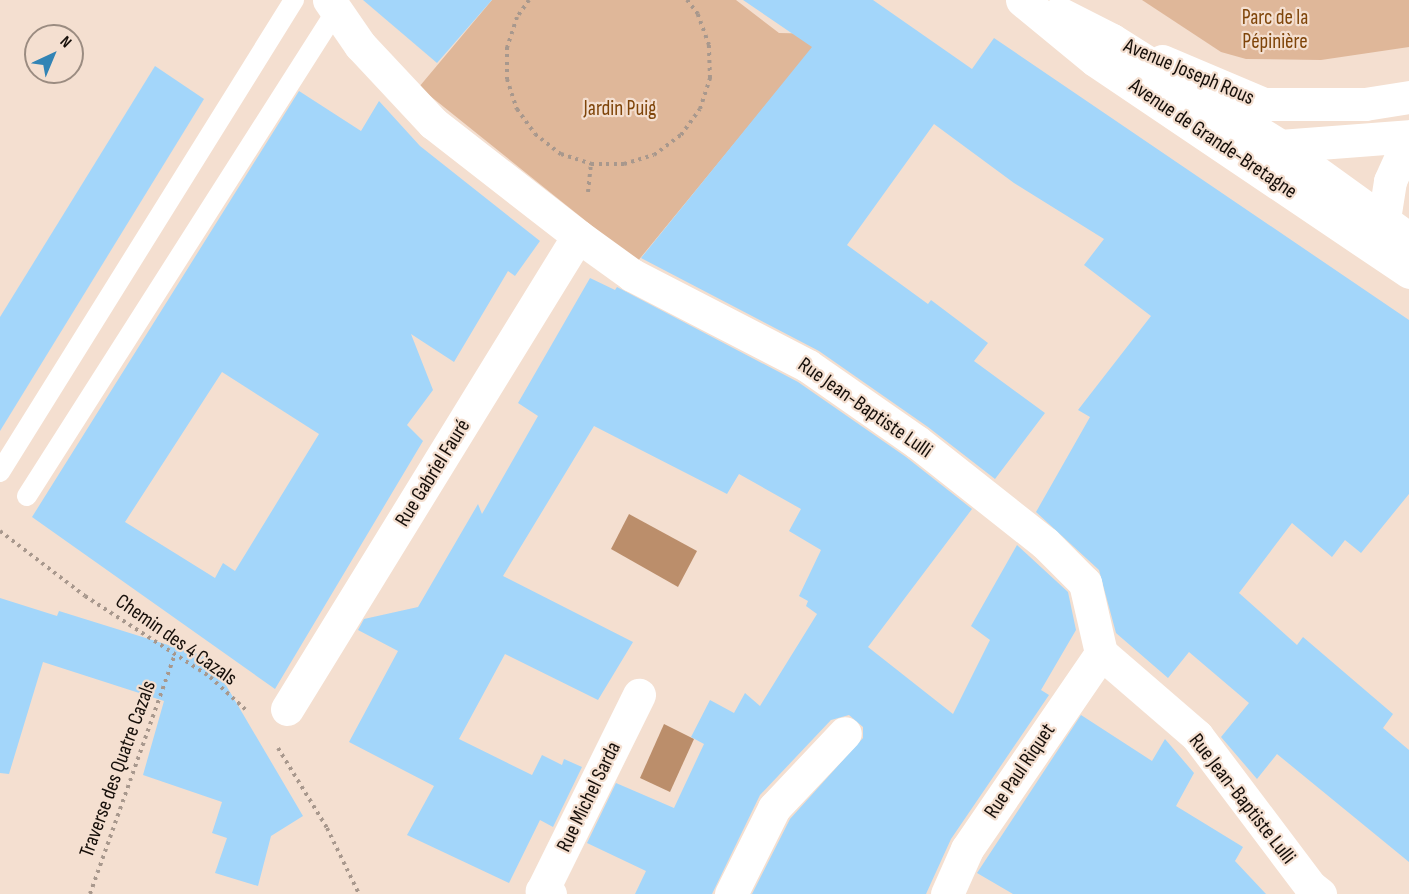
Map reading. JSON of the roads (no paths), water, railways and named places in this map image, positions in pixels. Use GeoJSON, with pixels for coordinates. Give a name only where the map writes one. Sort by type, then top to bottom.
{"type":"FeatureCollection","features":[{"type":"Feature","properties":{"kind":"street","name":"Avenue de Grande-Bretagne"},"geometry":{"type":"LineString","coordinates":[[1022,0],[1095,60],[1202,130],[1398,247]]}},
{"type":"Feature","properties":{"kind":"street","name":"Avenue de Grande-Bretagne"},"geometry":{"type":"LineString","coordinates":[[1034,0],[1112,40],[1280,146],[1398,247]]}},
{"type":"Feature","properties":{"kind":"street","name":"Rue Jean-Baptiste Lulli"},"geometry":{"type":"LineString","coordinates":[[334,4],[360,45],[433,123],[578,236],[632,275],[808,366],[917,442],[1036,536],[1085,583],[1101,653],[1197,736],[1310,886],[1320,894]]}},
{"type":"Feature","properties":{"kind":"street","name":"Avenue Joseph Rous"},"geometry":{"type":"LineString","coordinates":[[1112,40],[1264,104],[1365,104],[1409,97]]}},
{"type":"Feature","properties":{"kind":"street"},"geometry":{"type":"LineString","coordinates":[[1202,130],[1280,146],[1409,138],[1390,181],[1398,247]]}},
{"type":"Feature","properties":{"kind":"street","name":"Rue Gabriel Fauré"},"geometry":{"type":"LineString","coordinates":[[288,710],[578,236]]}},
{"type":"Feature","properties":{"kind":"street","name":"Rue Paul Riquet"},"geometry":{"type":"LineString","coordinates":[[946,894],[967,849],[1101,653]]}},
{"type":"Feature","properties":{"kind":"street","name":"Rue Michel Sarda"},"geometry":{"type":"LineString","coordinates":[[550,894],[542,891],[639,695]]}},
{"type":"Feature","properties":{"kind":"street"},"geometry":{"type":"LineString","coordinates":[[731,894],[774,808],[845,733]]}},
{"type":"Feature","properties":{"kind":"lane"},"geometry":{"type":"LineString","coordinates":[[0,472],[294,0]]}},
{"type":"Feature","properties":{"kind":"lane"},"geometry":{"type":"LineString","coordinates":[[27,496],[334,4]]}},
{"type":"Feature","properties":{"kind":"park label","name":"Parc de la Pépinière"},"geometry":{"type":"Point","coordinates":[1275,30]}},
{"type":"Feature","properties":{"kind":"park label","name":"Jardin Puig"},"geometry":{"type":"Point","coordinates":[620,109]}}]}
